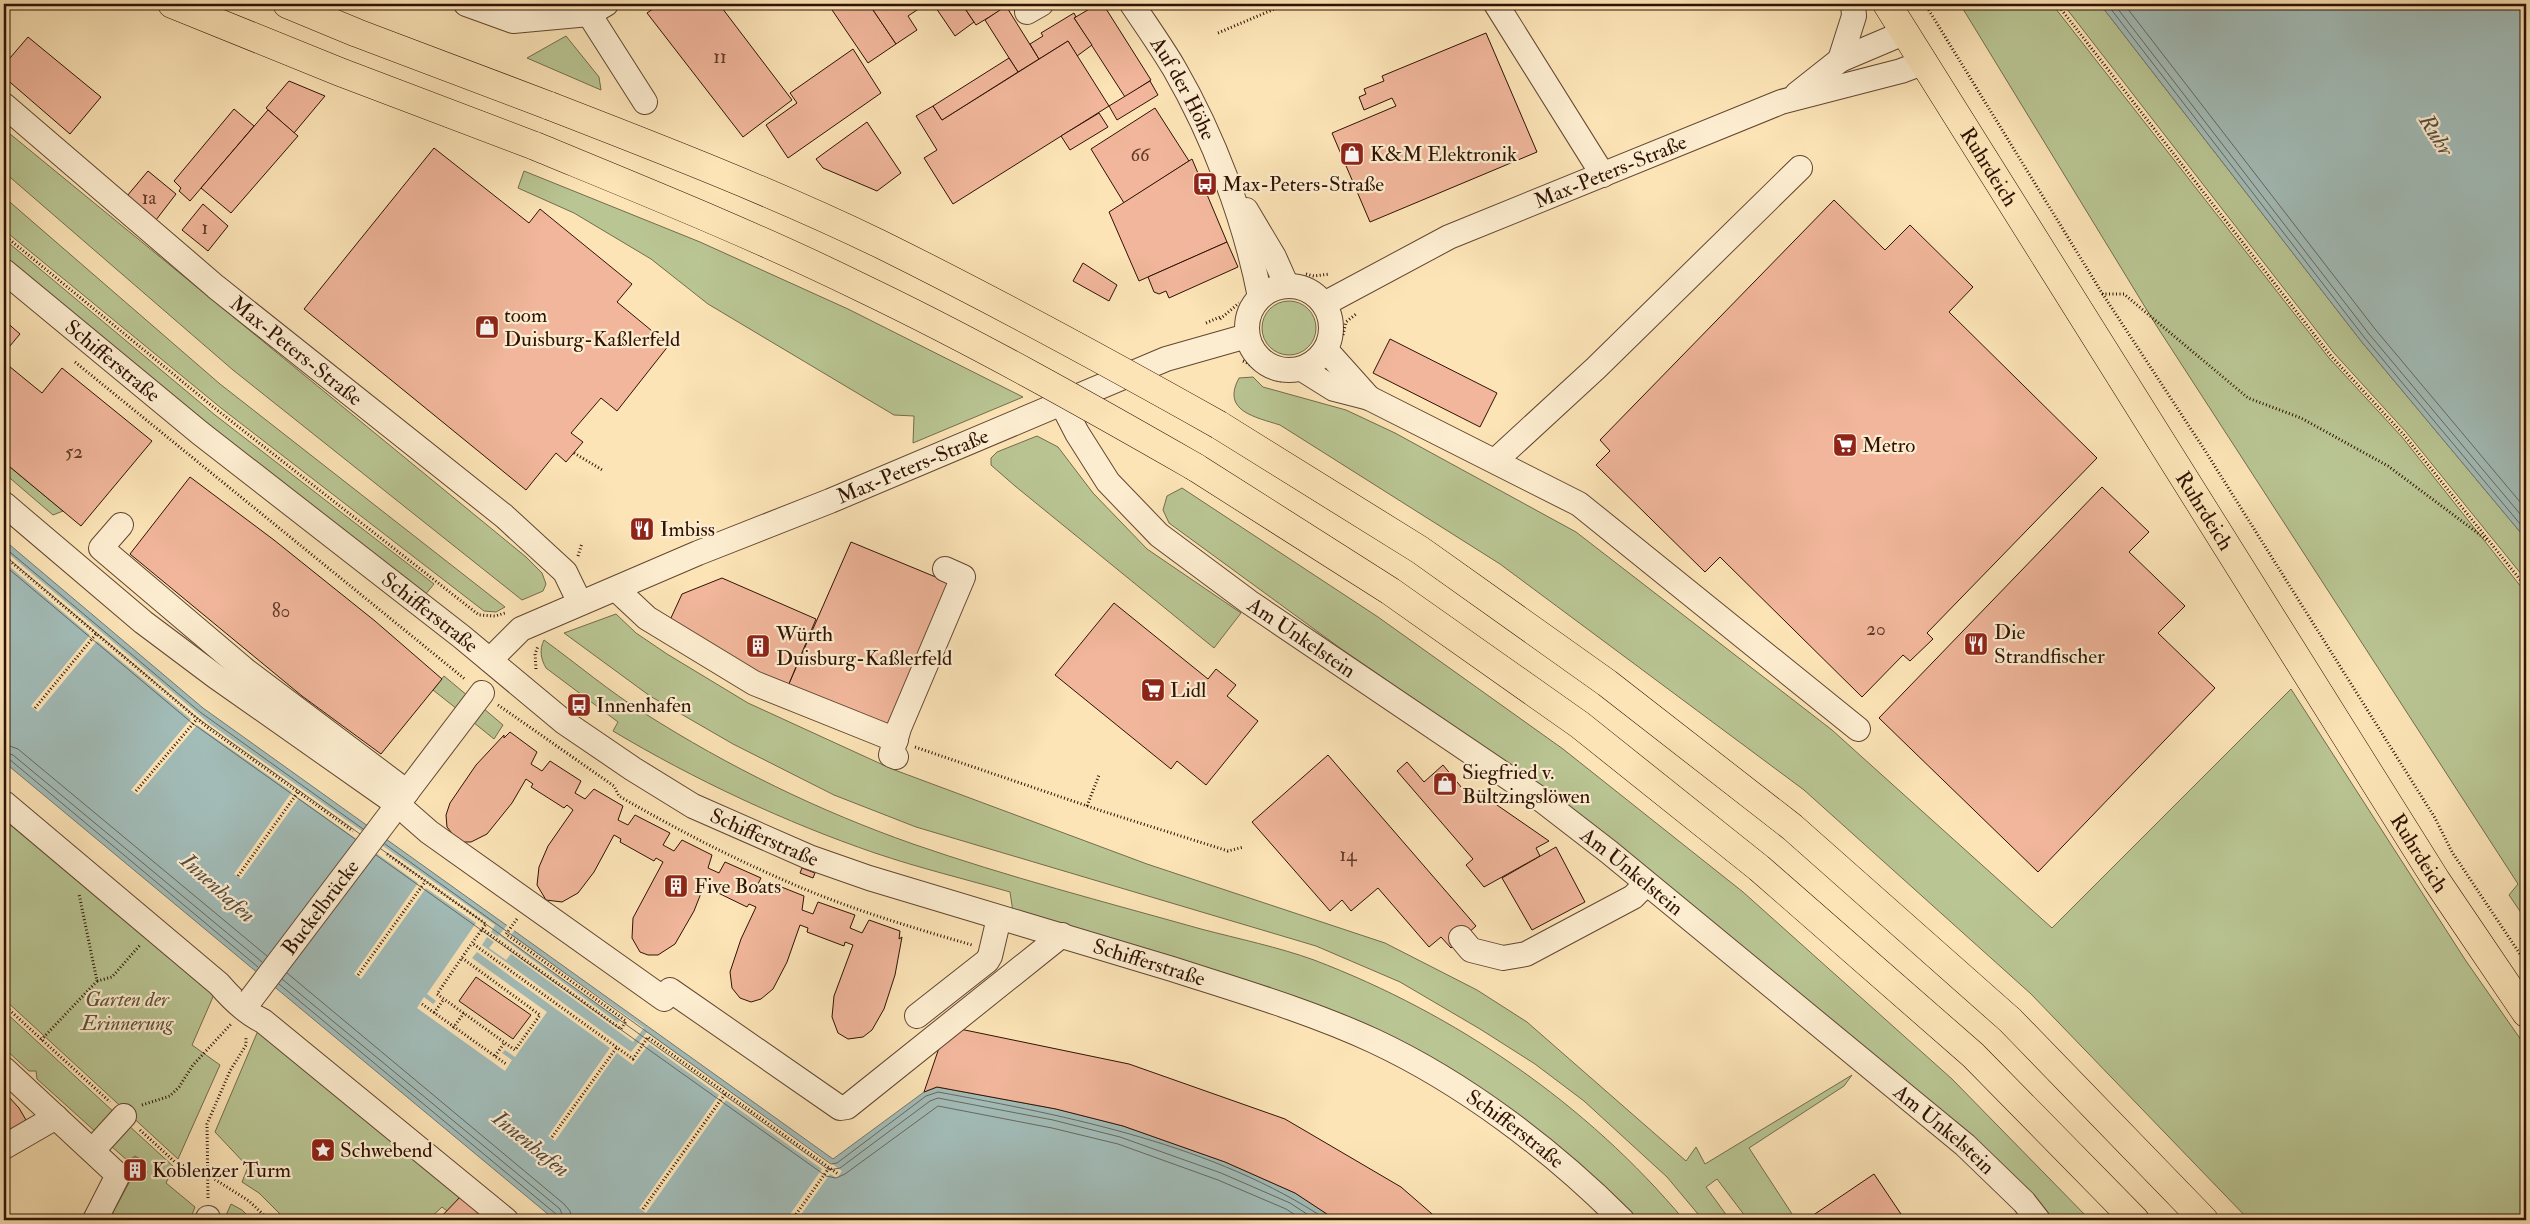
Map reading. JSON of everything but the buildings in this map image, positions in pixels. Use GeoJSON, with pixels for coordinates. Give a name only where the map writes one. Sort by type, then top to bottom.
{"type":"FeatureCollection","features":[{"type":"Feature","properties":{"kind":"main road"},"geometry":{"type":"LineString","coordinates":[[172,4],[340,72],[535,146],[714,220],[860,286],[1044,380],[1196,467],[1390,591],[1556,708],[1736,850],[1973,1055],[2136,1220]]}},
{"type":"Feature","properties":{"kind":"main road"},"geometry":{"type":"LineString","coordinates":[[287,4],[356,33],[727,175],[878,244],[1069,340],[1219,425],[1420,550],[1607,683],[1792,827],[2010,1020],[2204,1220]]}},
{"type":"Feature","properties":{"kind":"main road","name":"Ruhrdeich"},"geometry":{"type":"LineString","coordinates":[[1887,4],[2436,880],[2526,1013]]}},
{"type":"Feature","properties":{"kind":"street"},"geometry":{"type":"LineString","coordinates":[[466,4],[513,21],[598,9],[645,102]]}},
{"type":"Feature","properties":{"kind":"street","name":"Auf der Höhe"},"geometry":{"type":"LineString","coordinates":[[1132,4],[1174,69],[1225,177],[1274,257],[1287,286]]}},
{"type":"Feature","properties":{"kind":"street"},"geometry":{"type":"LineString","coordinates":[[1496,4],[1603,175]]}},
{"type":"Feature","properties":{"kind":"street"},"geometry":{"type":"LineString","coordinates":[[1840,60],[1854,16],[1853,4]]}},
{"type":"Feature","properties":{"kind":"street","name":"Max-Peters-Straße"},"geometry":{"type":"LineString","coordinates":[[1791,98],[1840,60],[1906,32]]}},
{"type":"Feature","properties":{"kind":"street","name":"Max-Peters-Straße"},"geometry":{"type":"LineString","coordinates":[[1324,304],[1450,237],[1791,98],[1901,71],[1925,62]]}},
{"type":"Feature","properties":{"kind":"street","name":"Max-Peters-Straße"},"geometry":{"type":"LineString","coordinates":[[4,105],[216,287],[504,516],[565,572],[580,603]]}},
{"type":"Feature","properties":{"kind":"street"},"geometry":{"type":"LineString","coordinates":[[1496,460],[1596,368],[1800,168]]}},
{"type":"Feature","properties":{"kind":"street","name":"Auf der Höhe"},"geometry":{"type":"LineString","coordinates":[[1225,177],[1254,266],[1260,297]]}},
{"type":"Feature","properties":{"kind":"street","name":"Schifferstraße"},"geometry":{"type":"LineString","coordinates":[[4,271],[200,433],[490,660],[564,722],[633,770],[693,806],[809,857],[999,918],[1056,940],[1301,1010],[1375,1042],[1439,1077],[1517,1129],[1589,1187],[1622,1220]]}},
{"type":"Feature","properties":{"kind":"street"},"geometry":{"type":"LineString","coordinates":[[1297,375],[1311,365],[1326,350],[1332,327],[1324,304],[1314,294],[1301,287],[1287,286],[1272,289],[1260,297],[1249,315],[1247,336],[1252,349],[1268,364],[1288,371],[1297,375],[1334,389],[1369,398],[1496,460],[1579,504],[1858,729]]}},
{"type":"Feature","properties":{"kind":"street","name":"Max-Peters-Straße"},"geometry":{"type":"LineString","coordinates":[[490,660],[521,629],[580,603],[1062,404],[1166,359],[1247,336]]}},
{"type":"Feature","properties":{"kind":"street"},"geometry":{"type":"LineString","coordinates":[[1326,350],[1369,398]]}},
{"type":"Feature","properties":{"kind":"street","name":"Am Unkelstein"},"geometry":{"type":"LineString","coordinates":[[1062,404],[1077,433],[1108,482],[1159,535],[1274,619],[1543,801],[1965,1145],[2024,1202],[2038,1220]]}},
{"type":"Feature","properties":{"kind":"street"},"geometry":{"type":"LineString","coordinates":[[4,504],[151,628],[223,682],[398,804]]}},
{"type":"Feature","properties":{"kind":"street"},"geometry":{"type":"LineString","coordinates":[[121,525],[101,548],[245,670],[429,832],[664,999],[670,990],[843,1109],[1056,940]]}},
{"type":"Feature","properties":{"kind":"street"},"geometry":{"type":"LineString","coordinates":[[616,588],[647,618],[754,683],[896,748],[964,577],[945,569]]}},
{"type":"Feature","properties":{"kind":"street","name":"Buckelbrücke"},"geometry":{"type":"LineString","coordinates":[[248,1004],[482,693]]}},
{"type":"Feature","properties":{"kind":"street"},"geometry":{"type":"LineString","coordinates":[[4,803],[219,984],[248,1004],[263,1021],[506,1220]]}},
{"type":"Feature","properties":{"kind":"street"},"geometry":{"type":"LineString","coordinates":[[1461,938],[1471,950],[1503,958],[1526,954],[1633,897],[1646,884]]}},
{"type":"Feature","properties":{"kind":"street"},"geometry":{"type":"LineString","coordinates":[[916,1016],[982,965],[992,951],[999,918]]}},
{"type":"Feature","properties":{"kind":"street"},"geometry":{"type":"LineString","coordinates":[[4,1069],[118,1175],[95,1220]]}},
{"type":"Feature","properties":{"kind":"street"},"geometry":{"type":"LineString","coordinates":[[4,1146],[56,1117]]}},
{"type":"Feature","properties":{"kind":"street"},"geometry":{"type":"LineString","coordinates":[[93,1150],[127,1118]]}},
{"type":"Feature","properties":{"kind":"path"},"geometry":{"type":"LineString","coordinates":[[1218,33],[1286,4]]}},
{"type":"Feature","properties":{"kind":"path"},"geometry":{"type":"LineString","coordinates":[[1925,4],[2102,293],[2204,449],[2435,818],[2452,852],[2526,963]]}},
{"type":"Feature","properties":{"kind":"path"},"geometry":{"type":"LineString","coordinates":[[2057,4],[2331,356],[2404,435],[2526,587]]}},
{"type":"Feature","properties":{"kind":"path"},"geometry":{"type":"LineString","coordinates":[[4,234],[217,410],[479,615]]}},
{"type":"Feature","properties":{"kind":"path"},"geometry":{"type":"LineString","coordinates":[[1342,370],[1350,364],[1344,351],[1342,336],[1346,322],[1358,312],[1346,292]]}},
{"type":"Feature","properties":{"kind":"path"},"geometry":{"type":"LineString","coordinates":[[2076,306],[2102,293],[2124,294],[2248,398],[2301,418],[2388,466],[2491,544]]}},
{"type":"Feature","properties":{"kind":"path"},"geometry":{"type":"LineString","coordinates":[[72,359],[482,693]]}},
{"type":"Feature","properties":{"kind":"path"},"geometry":{"type":"LineString","coordinates":[[1235,360],[1253,365],[1266,376],[1297,375]]}},
{"type":"Feature","properties":{"kind":"path"},"geometry":{"type":"LineString","coordinates":[[574,453],[604,471]]}},
{"type":"Feature","properties":{"kind":"path"},"geometry":{"type":"LineString","coordinates":[[4,556],[197,719],[354,831]]}},
{"type":"Feature","properties":{"kind":"path"},"geometry":{"type":"LineString","coordinates":[[4,565],[8,560]]}},
{"type":"Feature","properties":{"kind":"path"},"geometry":{"type":"LineString","coordinates":[[35,708],[96,634]]}},
{"type":"Feature","properties":{"kind":"path"},"geometry":{"type":"LineString","coordinates":[[540,642],[536,654],[535,668],[540,676]]}},
{"type":"Feature","properties":{"kind":"path"},"geometry":{"type":"LineString","coordinates":[[508,713],[614,786],[619,796],[693,838],[789,883],[905,925],[992,951]]}},
{"type":"Feature","properties":{"kind":"path"},"geometry":{"type":"LineString","coordinates":[[136,792],[197,719]]}},
{"type":"Feature","properties":{"kind":"path"},"geometry":{"type":"LineString","coordinates":[[896,748],[1228,851],[1244,847]]}},
{"type":"Feature","properties":{"kind":"path"},"geometry":{"type":"LineString","coordinates":[[1087,806],[1099,775]]}},
{"type":"Feature","properties":{"kind":"path"},"geometry":{"type":"LineString","coordinates":[[238,876],[298,792]]}},
{"type":"Feature","properties":{"kind":"path"},"geometry":{"type":"LineString","coordinates":[[386,854],[486,924],[472,943],[437,994],[515,1050],[540,1015],[462,958]]}},
{"type":"Feature","properties":{"kind":"path"},"geometry":{"type":"LineString","coordinates":[[358,975],[425,882]]}},
{"type":"Feature","properties":{"kind":"path"},"geometry":{"type":"LineString","coordinates":[[79,896],[97,982]]}},
{"type":"Feature","properties":{"kind":"path"},"geometry":{"type":"LineString","coordinates":[[482,929],[621,1028],[626,1021],[506,934],[520,915]]}},
{"type":"Feature","properties":{"kind":"path"},"geometry":{"type":"LineString","coordinates":[[41,1040],[97,982],[112,977],[154,929]]}},
{"type":"Feature","properties":{"kind":"path"},"geometry":{"type":"LineString","coordinates":[[472,943],[632,1059],[648,1037],[838,1174]]}},
{"type":"Feature","properties":{"kind":"path"},"geometry":{"type":"LineString","coordinates":[[434,1013],[444,999]]}},
{"type":"Feature","properties":{"kind":"path"},"geometry":{"type":"LineString","coordinates":[[127,1118],[142,1105],[170,1096],[179,1087],[192,1065],[248,1004]]}},
{"type":"Feature","properties":{"kind":"path"},"geometry":{"type":"LineString","coordinates":[[208,1174],[206,1124],[230,1071],[246,1045],[248,1004]]}},
{"type":"Feature","properties":{"kind":"path"},"geometry":{"type":"LineString","coordinates":[[422,1004],[453,1028],[506,1064]]}},
{"type":"Feature","properties":{"kind":"path"},"geometry":{"type":"LineString","coordinates":[[4,1005],[176,1162],[208,1174],[249,1201],[269,1220]]}},
{"type":"Feature","properties":{"kind":"path"},"geometry":{"type":"LineString","coordinates":[[453,1028],[464,1013]]}},
{"type":"Feature","properties":{"kind":"path"},"geometry":{"type":"LineString","coordinates":[[495,1056],[504,1042]]}},
{"type":"Feature","properties":{"kind":"path"},"geometry":{"type":"LineString","coordinates":[[552,1137],[616,1047]]}},
{"type":"Feature","properties":{"kind":"path"},"geometry":{"type":"LineString","coordinates":[[643,1209],[726,1094]]}},
{"type":"Feature","properties":{"kind":"path"},"geometry":{"type":"LineString","coordinates":[[792,1220],[830,1168]]}},
{"type":"Feature","properties":{"kind":"green space"},"geometry":{"type":"Polygon","coordinates":[[[1960,4],[2052,4],[2329,358],[2402,437],[2526,593],[2526,920],[2509,895],[2518,884],[2156,325],[1960,4]]]}},
{"type":"Feature","properties":{"kind":"green space"},"geometry":{"type":"Polygon","coordinates":[[[2063,4],[2100,4],[2361,341],[2526,539],[2526,580],[2406,432],[2334,353],[2063,4]]]}},
{"type":"Feature","properties":{"kind":"green space"},"geometry":{"type":"Polygon","coordinates":[[[566,36],[599,77],[601,90],[527,58],[566,36]]]}},
{"type":"Feature","properties":{"kind":"green space"},"geometry":{"type":"Polygon","coordinates":[[[4,129],[526,557],[542,573],[546,584],[543,591],[522,600],[233,370],[4,172],[4,129]]]}},
{"type":"Feature","properties":{"kind":"green space"},"geometry":{"type":"Polygon","coordinates":[[[524,171],[700,242],[848,309],[1023,397],[913,443],[914,416],[894,415],[708,304],[651,259],[574,213],[518,188],[524,171]]]}},
{"type":"Feature","properties":{"kind":"green space"},"geometry":{"type":"Polygon","coordinates":[[[4,197],[220,384],[505,607],[496,612],[484,611],[221,408],[4,230],[4,197]]]}},
{"type":"Feature","properties":{"kind":"green space"},"geometry":{"type":"Polygon","coordinates":[[[4,239],[215,415],[434,584],[424,596],[206,424],[4,256],[4,239]]]}},
{"type":"Feature","properties":{"kind":"green space"},"geometry":{"type":"Polygon","coordinates":[[[1284,301],[1294,301],[1304,305],[1312,313],[1316,328],[1312,343],[1304,351],[1294,355],[1284,355],[1274,351],[1266,343],[1262,333],[1262,323],[1266,313],[1274,305],[1284,301]]]}},
{"type":"Feature","properties":{"kind":"green space"},"geometry":{"type":"Polygon","coordinates":[[[1253,377],[1263,387],[1346,410],[1395,433],[1576,532],[1832,730],[2052,928],[2291,689],[2466,961],[2526,1047],[2526,1220],[2249,1220],[2031,994],[1804,790],[1500,564],[1280,425],[1243,411],[1237,405],[1234,398],[1235,389],[1239,378],[1253,377]]]}},
{"type":"Feature","properties":{"kind":"green space"},"geometry":{"type":"Polygon","coordinates":[[[1037,436],[1058,447],[1093,493],[1147,549],[1241,613],[1214,648],[991,465],[991,458],[997,452],[1037,436]]]}},
{"type":"Feature","properties":{"kind":"green space"},"geometry":{"type":"Polygon","coordinates":[[[4,462],[63,511],[53,515],[4,473],[4,462]]]}},
{"type":"Feature","properties":{"kind":"green space"},"geometry":{"type":"Polygon","coordinates":[[[1182,488],[1378,617],[1563,749],[1743,892],[1952,1079],[2090,1220],[2053,1220],[2033,1195],[1971,1134],[1561,800],[1340,648],[1169,523],[1163,510],[1167,496],[1182,488]]]}},
{"type":"Feature","properties":{"kind":"green space"},"geometry":{"type":"Polygon","coordinates":[[[616,614],[636,633],[667,654],[748,703],[892,769],[1147,864],[1385,943],[1477,990],[1527,1022],[1686,1161],[1696,1147],[1705,1164],[1852,1075],[1844,1086],[1749,1148],[1796,1220],[1748,1220],[1717,1179],[1706,1187],[1730,1220],[1703,1220],[1667,1177],[1584,1101],[1535,1064],[1400,982],[1316,946],[916,827],[834,795],[733,744],[650,696],[564,633],[616,614]]]}},
{"type":"Feature","properties":{"kind":"green space"},"geometry":{"type":"Polygon","coordinates":[[[544,640],[619,696],[676,733],[775,786],[843,817],[913,844],[985,867],[1093,899],[1300,955],[1367,982],[1418,1007],[1468,1035],[1562,1101],[1605,1138],[1646,1178],[1684,1220],[1637,1220],[1598,1181],[1447,1071],[1013,912],[1010,892],[875,853],[808,828],[708,783],[613,731],[618,722],[546,668],[541,654],[544,640]]]}},
{"type":"Feature","properties":{"kind":"green space"},"geometry":{"type":"Polygon","coordinates":[[[444,676],[468,696],[457,709],[433,690],[444,676]]]}},
{"type":"Feature","properties":{"kind":"green space"},"geometry":{"type":"Polygon","coordinates":[[[483,708],[503,725],[494,739],[473,722],[483,708]]]}},
{"type":"Feature","properties":{"kind":"green space","name":"Garten der Erinnerung"},"geometry":{"type":"Polygon","coordinates":[[[4,812],[216,990],[192,1045],[220,1065],[178,1159],[4,999],[4,812]]]}},
{"type":"Feature","properties":{"kind":"green space"},"geometry":{"type":"Polygon","coordinates":[[[4,1011],[115,1113],[98,1134],[37,1079],[36,1071],[29,1071],[4,1048],[4,1011]]]}},
{"type":"Feature","properties":{"kind":"green space"},"geometry":{"type":"Polygon","coordinates":[[[260,1026],[464,1195],[447,1211],[442,1207],[428,1220],[286,1220],[259,1193],[242,1182],[248,1167],[215,1132],[260,1026]]]}},
{"type":"Feature","properties":{"kind":"green space"},"geometry":{"type":"Polygon","coordinates":[[[127,1124],[174,1167],[166,1183],[195,1207],[190,1220],[109,1220],[131,1179],[137,1180],[147,1173],[145,1162],[135,1156],[128,1161],[111,1146],[127,1124]]]}},
{"type":"Feature","properties":{"kind":"green space"},"geometry":{"type":"Polygon","coordinates":[[[231,1204],[242,1210],[252,1220],[224,1220],[231,1204]]]}},
{"type":"Feature","properties":{"kind":"water","name":"Ruhr"},"geometry":{"type":"Polygon","coordinates":[[[2100,4],[2526,4],[2526,539],[2361,341],[2100,4]]]}},
{"type":"Feature","properties":{"kind":"water","name":"Innenhafen"},"geometry":{"type":"Polygon","coordinates":[[[4,540],[203,708],[833,1159],[924,1092],[937,1087],[1056,1109],[1123,1126],[1225,1162],[1295,1193],[1336,1220],[555,1220],[4,762],[4,540]]]}},
{"type":"Feature","properties":{"kind":"pier"},"geometry":{"type":"Polygon","coordinates":[[[4,550],[210,724],[495,925],[491,932],[498,937],[499,935],[618,1023],[620,1020],[500,934],[509,923],[516,928],[511,935],[644,1028],[633,1042],[511,954],[506,960],[489,948],[494,942],[487,937],[482,945],[631,1052],[647,1032],[842,1171],[837,1178],[830,1174],[797,1220],[786,1220],[822,1169],[726,1100],[646,1213],[639,1208],[719,1095],[649,1044],[633,1065],[617,1053],[555,1141],[548,1136],[610,1048],[477,952],[472,958],[547,1012],[515,1057],[505,1050],[502,1053],[512,1060],[505,1071],[417,1008],[424,997],[433,1004],[436,1001],[427,994],[476,923],[426,888],[361,979],[354,974],[418,883],[299,798],[241,879],[234,874],[292,792],[197,725],[138,795],[131,790],[191,719],[97,641],[38,712],[31,706],[90,635],[9,566],[4,571],[4,550]]]}},
{"type":"Feature","properties":{"kind":"place","name":"K&M Elektronik"},"geometry":{"type":"Point","coordinates":[1352,154]}},
{"type":"Feature","properties":{"kind":"place","name":"Max-Peters-Straße"},"geometry":{"type":"Point","coordinates":[1205,184]}},
{"type":"Feature","properties":{"kind":"place","name":"toom Duisburg-Kaßlerfeld"},"geometry":{"type":"Point","coordinates":[487,327]}},
{"type":"Feature","properties":{"kind":"place","name":"Metro"},"geometry":{"type":"Point","coordinates":[1845,445]}},
{"type":"Feature","properties":{"kind":"place","name":"Imbiss"},"geometry":{"type":"Point","coordinates":[642,529]}},
{"type":"Feature","properties":{"kind":"place","name":"Die Strandfischer"},"geometry":{"type":"Point","coordinates":[1976,644]}},
{"type":"Feature","properties":{"kind":"place","name":"Würth Duisburg-Kaßlerfeld"},"geometry":{"type":"Point","coordinates":[758,646]}},
{"type":"Feature","properties":{"kind":"place","name":"Lidl"},"geometry":{"type":"Point","coordinates":[1153,690]}},
{"type":"Feature","properties":{"kind":"place","name":"Innenhafen"},"geometry":{"type":"Point","coordinates":[579,705]}},
{"type":"Feature","properties":{"kind":"place","name":"Siegfried v. Bültzingslöwen"},"geometry":{"type":"Point","coordinates":[1445,784]}},
{"type":"Feature","properties":{"kind":"place","name":"Five Boats"},"geometry":{"type":"Point","coordinates":[676,886]}},
{"type":"Feature","properties":{"kind":"place","name":"Schwebend"},"geometry":{"type":"Point","coordinates":[323,1150]}},
{"type":"Feature","properties":{"kind":"place","name":"Koblenzer Turm"},"geometry":{"type":"Point","coordinates":[135,1170]}}]}
